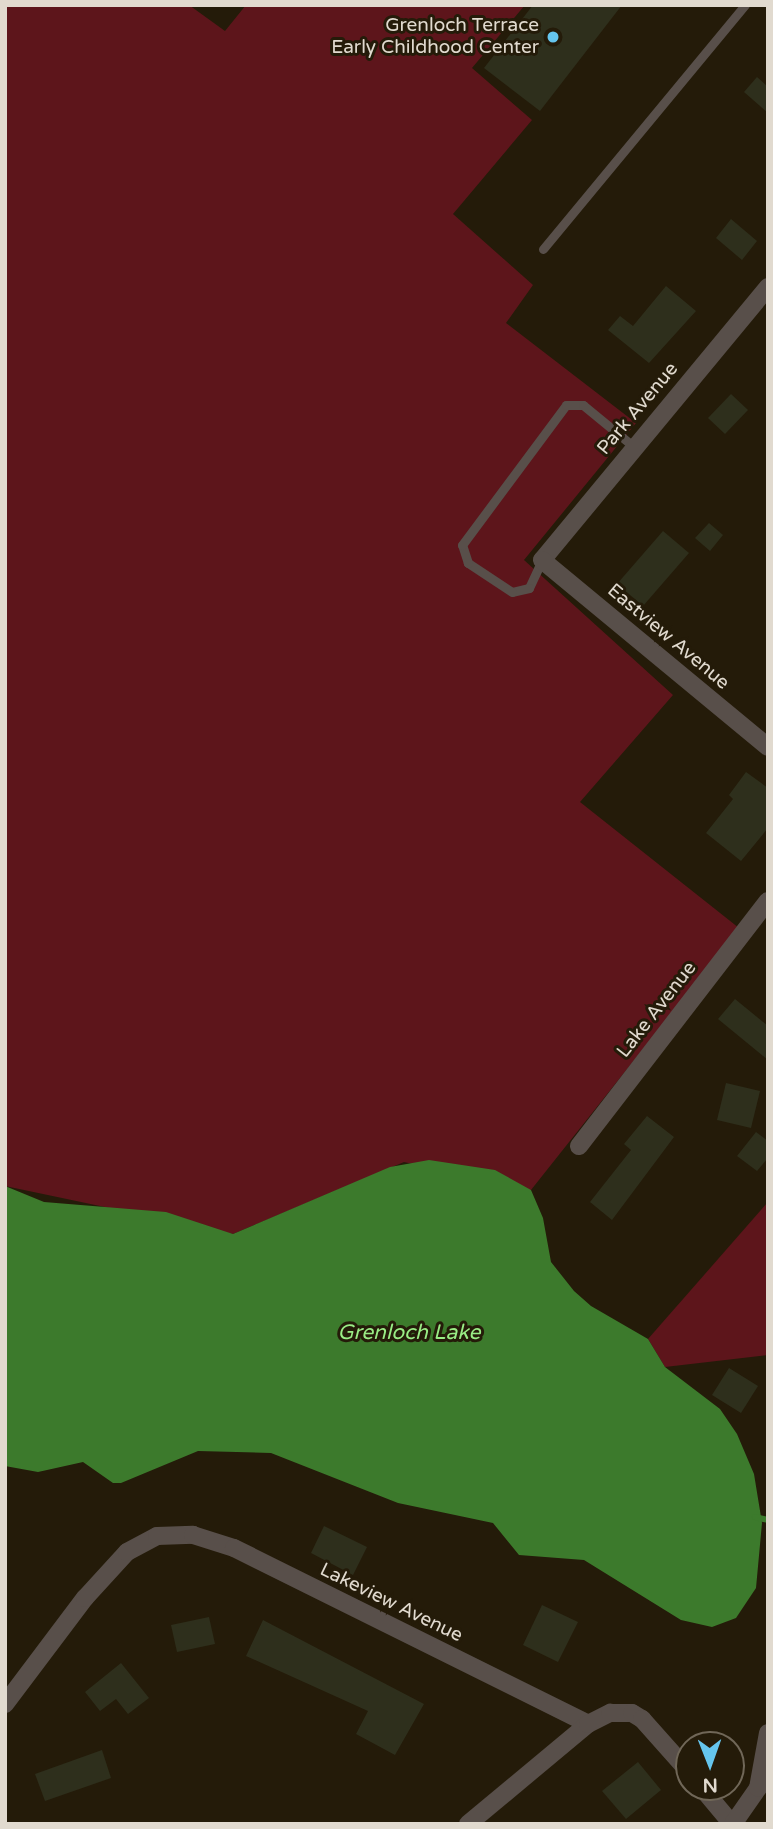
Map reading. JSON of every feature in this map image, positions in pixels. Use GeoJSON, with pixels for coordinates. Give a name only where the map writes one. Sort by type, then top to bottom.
{"type":"FeatureCollection","features":[{"type":"Feature","properties":{"kind":"street","name":"Park Avenue"},"geometry":{"type":"LineString","coordinates":[[542,560],[633,446],[768,287]]}},
{"type":"Feature","properties":{"kind":"street","name":"Eastview Avenue"},"geometry":{"type":"LineString","coordinates":[[542,560],[768,747]]}},
{"type":"Feature","properties":{"kind":"street","name":"Lake Avenue"},"geometry":{"type":"LineString","coordinates":[[579,1146],[768,901]]}},
{"type":"Feature","properties":{"kind":"street","name":"Lakeview Avenue"},"geometry":{"type":"LineString","coordinates":[[5,1704],[117,1562],[140,1543],[171,1535],[193,1535],[234,1548],[588,1724]]}},
{"type":"Feature","properties":{"kind":"street"},"geometry":{"type":"LineString","coordinates":[[468,1824],[588,1724],[610,1713],[632,1713],[651,1727],[675,1755]]}},
{"type":"Feature","properties":{"kind":"street"},"geometry":{"type":"LineString","coordinates":[[713,1801],[733,1824],[758,1788],[768,1733]]}},
{"type":"Feature","properties":{"kind":"lane"},"geometry":{"type":"LineString","coordinates":[[543,249],[745,5]]}},
{"type":"Feature","properties":{"kind":"lane"},"geometry":{"type":"LineString","coordinates":[[542,560],[528,588],[512,592],[468,563],[462,545],[566,405],[583,405],[633,446]]}},
{"type":"Feature","properties":{"kind":"shaded area"},"geometry":{"type":"Polygon","coordinates":[[[5,5],[189,5],[225,31],[246,5],[525,5],[472,68],[532,120],[453,214],[533,285],[506,323],[636,423],[524,560],[673,695],[580,802],[739,928],[531,1190],[404,1162],[233,1234],[5,1186],[5,5]]]}},
{"type":"Feature","properties":{"kind":"shaded area"},"geometry":{"type":"Polygon","coordinates":[[[768,1202],[768,1355],[665,1367],[648,1339],[768,1202]]]}},
{"type":"Feature","properties":{"kind":"water","name":"Grenloch Lake"},"geometry":{"type":"Polygon","coordinates":[[[429,1160],[495,1170],[531,1190],[543,1218],[551,1262],[574,1291],[591,1306],[648,1339],[665,1367],[720,1409],[737,1434],[754,1474],[762,1523],[756,1588],[736,1618],[712,1627],[681,1620],[584,1560],[519,1555],[493,1523],[398,1503],[271,1453],[198,1451],[121,1483],[113,1483],[83,1462],[38,1472],[5,1466],[5,1186],[44,1202],[166,1212],[233,1234],[390,1167],[429,1160]]]}},
{"type":"Feature","properties":{"kind":"building","name":"Grenloch Terrace Early Childhood Center"},"geometry":{"type":"Polygon","coordinates":[[[533,5],[622,5],[540,111],[484,68],[533,5]]]}},
{"type":"Feature","properties":{"kind":"building"},"geometry":{"type":"Polygon","coordinates":[[[757,77],[768,87],[768,113],[744,92],[757,77]]]}},
{"type":"Feature","properties":{"kind":"building"},"geometry":{"type":"Polygon","coordinates":[[[731,219],[757,241],[742,260],[716,238],[731,219]]]}},
{"type":"Feature","properties":{"kind":"building"},"geometry":{"type":"Polygon","coordinates":[[[666,286],[696,311],[649,363],[608,330],[620,316],[633,326],[666,286]]]}},
{"type":"Feature","properties":{"kind":"building"},"geometry":{"type":"Polygon","coordinates":[[[731,394],[748,410],[725,434],[708,418],[731,394]]]}},
{"type":"Feature","properties":{"kind":"building"},"geometry":{"type":"Polygon","coordinates":[[[709,523],[723,535],[710,551],[695,538],[709,523]]]}},
{"type":"Feature","properties":{"kind":"building"},"geometry":{"type":"Polygon","coordinates":[[[663,531],[689,553],[643,606],[617,584],[663,531]]]}},
{"type":"Feature","properties":{"kind":"building"},"geometry":{"type":"Polygon","coordinates":[[[746,772],[768,788],[768,828],[741,861],[706,833],[733,799],[729,795],[746,772]]]}},
{"type":"Feature","properties":{"kind":"building"},"geometry":{"type":"Polygon","coordinates":[[[735,999],[768,1026],[768,1060],[718,1019],[735,999]]]}},
{"type":"Feature","properties":{"kind":"building"},"geometry":{"type":"Polygon","coordinates":[[[726,1083],[760,1091],[751,1128],[717,1120],[726,1083]]]}},
{"type":"Feature","properties":{"kind":"building"},"geometry":{"type":"Polygon","coordinates":[[[647,1116],[674,1137],[612,1220],[590,1202],[631,1150],[624,1144],[647,1116]]]}},
{"type":"Feature","properties":{"kind":"building"},"geometry":{"type":"Polygon","coordinates":[[[756,1132],[768,1141],[768,1158],[757,1171],[737,1156],[756,1132]]]}},
{"type":"Feature","properties":{"kind":"building"},"geometry":{"type":"Polygon","coordinates":[[[729,1368],[758,1386],[741,1413],[712,1395],[729,1368]]]}},
{"type":"Feature","properties":{"kind":"building"},"geometry":{"type":"Polygon","coordinates":[[[324,1526],[367,1547],[353,1575],[311,1553],[324,1526]]]}},
{"type":"Feature","properties":{"kind":"building"},"geometry":{"type":"Polygon","coordinates":[[[542,1605],[578,1622],[558,1662],[523,1645],[542,1605]]]}},
{"type":"Feature","properties":{"kind":"building"},"geometry":{"type":"Polygon","coordinates":[[[209,1617],[215,1644],[177,1652],[171,1625],[209,1617]]]}},
{"type":"Feature","properties":{"kind":"building"},"geometry":{"type":"Polygon","coordinates":[[[263,1620],[424,1704],[395,1755],[356,1734],[368,1711],[246,1656],[263,1620]]]}},
{"type":"Feature","properties":{"kind":"building"},"geometry":{"type":"Polygon","coordinates":[[[121,1663],[149,1698],[128,1714],[116,1699],[100,1711],[85,1692],[121,1663]]]}},
{"type":"Feature","properties":{"kind":"building"},"geometry":{"type":"Polygon","coordinates":[[[102,1750],[111,1778],[45,1801],[35,1774],[102,1750]]]}},
{"type":"Feature","properties":{"kind":"building"},"geometry":{"type":"Polygon","coordinates":[[[638,1762],[661,1790],[626,1819],[602,1791],[638,1762]]]}},
{"type":"Feature","properties":{"kind":"waterway"},"geometry":{"type":"LineString","coordinates":[[755,1517],[768,1520]]}},
{"type":"Feature","properties":{"kind":"place","name":"Grenloch Terrace Early Childhood Center"},"geometry":{"type":"Point","coordinates":[553,37]}}]}
